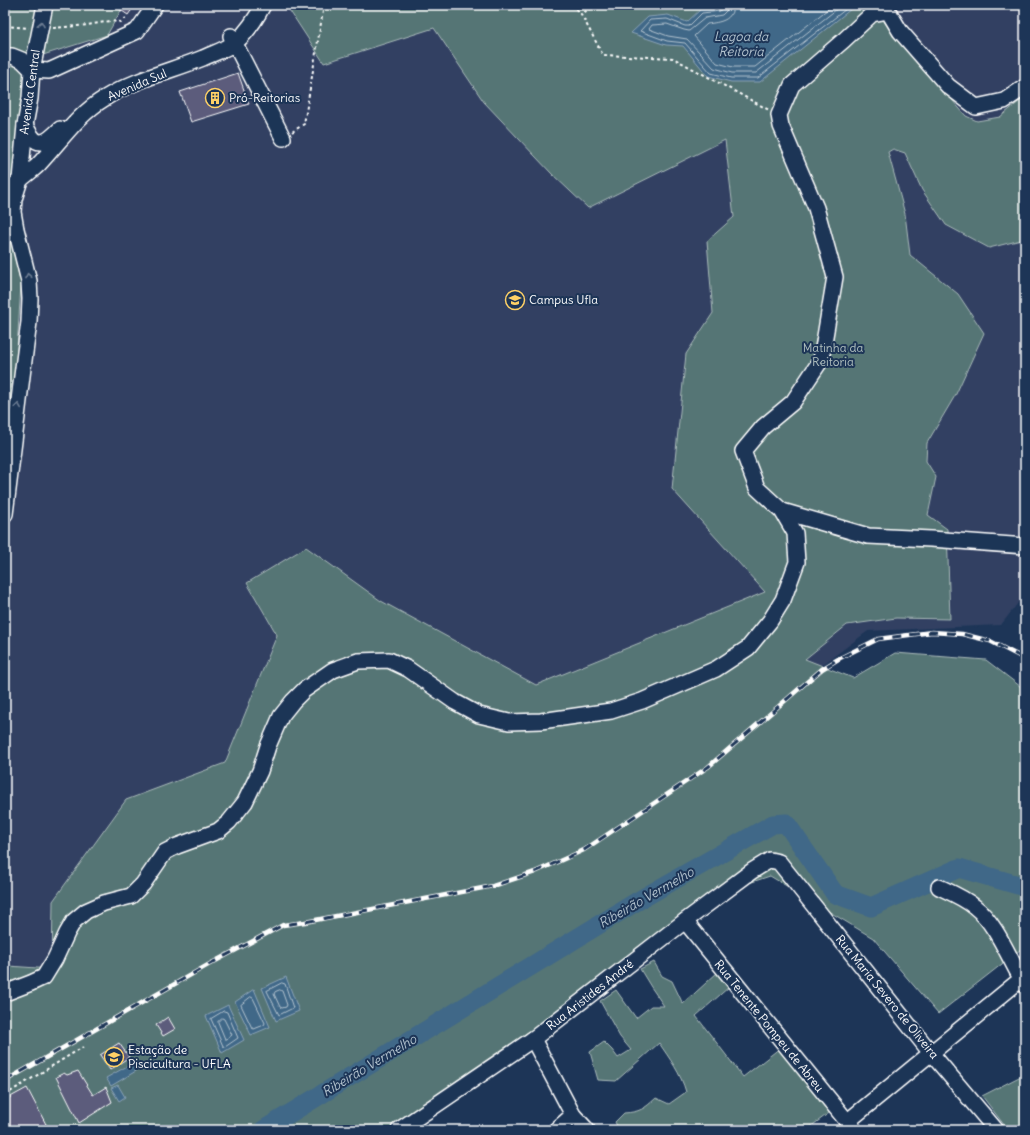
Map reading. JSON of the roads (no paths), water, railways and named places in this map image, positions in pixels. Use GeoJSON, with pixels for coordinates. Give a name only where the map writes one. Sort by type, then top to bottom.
{"type":"FeatureCollection","features":[{"type":"Feature","properties":{"kind":"street","name":"Avenida Central"},"geometry":{"type":"LineString","coordinates":[[5,514],[29,322],[29,281],[16,229],[13,212],[14,199],[20,180],[32,70],[45,5]]}},
{"type":"Feature","properties":{"kind":"street"},"geometry":{"type":"LineString","coordinates":[[5,56],[12,56],[22,60],[32,70],[49,71],[137,31],[155,5]]}},
{"type":"Feature","properties":{"kind":"street","name":"Avenida Sul"},"geometry":{"type":"LineString","coordinates":[[233,39],[254,5]]}},
{"type":"Feature","properties":{"kind":"street","name":"Avenida Sul"},"geometry":{"type":"LineString","coordinates":[[5,193],[38,165],[67,131],[91,108],[104,99],[145,79],[194,62],[220,51],[233,39],[246,32],[257,17],[263,5]]}},
{"type":"Feature","properties":{"kind":"street"},"geometry":{"type":"LineString","coordinates":[[5,993],[31,984],[44,977],[74,921],[86,911],[104,903],[130,896],[143,884],[165,852],[218,831],[230,822],[245,802],[260,771],[268,746],[281,716],[293,700],[304,690],[333,670],[358,661],[389,660],[408,669],[455,702],[479,715],[509,722],[541,721],[611,711],[642,701],[716,669],[748,648],[770,621],[783,600],[797,562],[795,533],[782,511],[757,488],[743,451],[763,426],[793,402],[821,360],[835,278],[816,208],[781,126],[779,115],[792,85],[872,14],[888,8],[900,31],[948,86],[976,107],[1004,101],[1025,87]]}},
{"type":"Feature","properties":{"kind":"street"},"geometry":{"type":"LineString","coordinates":[[233,39],[283,138]]}},
{"type":"Feature","properties":{"kind":"street","name":"Avenida Sul"},"geometry":{"type":"LineString","coordinates":[[25,125],[30,136],[36,141],[43,142],[48,140],[97,94],[115,82],[135,73],[219,42],[233,39]]}},
{"type":"Feature","properties":{"kind":"street"},"geometry":{"type":"LineString","coordinates":[[782,511],[868,536],[1025,546]]}},
{"type":"Feature","properties":{"kind":"street","name":"Rua Aristides André"},"geometry":{"type":"LineString","coordinates":[[399,1130],[533,1039],[685,921],[765,862],[770,860],[779,862]]}},
{"type":"Feature","properties":{"kind":"street","name":"Rua Maria Severo de Oliveira"},"geometry":{"type":"LineString","coordinates":[[779,862],[931,1053],[996,1130]]}},
{"type":"Feature","properties":{"kind":"street"},"geometry":{"type":"LineString","coordinates":[[851,1126],[931,1053],[1024,980],[1001,941],[983,915],[970,903],[939,887]]}},
{"type":"Feature","properties":{"kind":"street","name":"Rua Tenente Pompeu de Abreu"},"geometry":{"type":"LineString","coordinates":[[685,921],[851,1126]]}},
{"type":"Feature","properties":{"kind":"street"},"geometry":{"type":"LineString","coordinates":[[533,1039],[573,1115],[587,1130]]}},
{"type":"Feature","properties":{"kind":"street"},"geometry":{"type":"LineString","coordinates":[[556,1130],[573,1115]]}},
{"type":"Feature","properties":{"kind":"water","name":"Lagoa da Reitoria"},"geometry":{"type":"Polygon","coordinates":[[[719,5],[850,5],[851,9],[760,82],[731,82],[708,76],[683,46],[666,45],[631,33],[648,17],[668,15],[687,22],[701,9],[717,8],[719,5]]]}},
{"type":"Feature","properties":{"kind":"water"},"geometry":{"type":"Polygon","coordinates":[[[286,977],[299,1011],[276,1021],[262,988],[286,977]]]}},
{"type":"Feature","properties":{"kind":"water"},"geometry":{"type":"Polygon","coordinates":[[[254,989],[270,1027],[251,1035],[235,1002],[254,989]]]}},
{"type":"Feature","properties":{"kind":"water"},"geometry":{"type":"Polygon","coordinates":[[[228,1005],[244,1040],[222,1053],[206,1016],[228,1005]]]}},
{"type":"Feature","properties":{"kind":"water"},"geometry":{"type":"Polygon","coordinates":[[[131,1064],[136,1071],[111,1086],[106,1078],[131,1064]]]}},
{"type":"Feature","properties":{"kind":"water"},"geometry":{"type":"Polygon","coordinates":[[[118,1085],[125,1097],[119,1101],[111,1088],[118,1085]]]}},
{"type":"Feature","properties":{"kind":"waterway","name":"Ribeirão Vermelho"},"geometry":{"type":"LineString","coordinates":[[263,1130],[636,902],[773,824],[786,823],[835,894],[871,907],[959,868],[1025,887]]}},
{"type":"Feature","properties":{"kind":"railway"},"geometry":{"type":"LineString","coordinates":[[5,1081],[208,965],[283,925],[493,886],[535,872],[584,850],[708,767],[822,669],[878,639],[932,632],[962,634],[990,641],[1025,659]]}},
{"type":"Feature","properties":{"kind":"place","name":"Pró-Reitorias"},"geometry":{"type":"Point","coordinates":[215,98]}},
{"type":"Feature","properties":{"kind":"place","name":"Campus Ufla"},"geometry":{"type":"Point","coordinates":[515,300]}},
{"type":"Feature","properties":{"kind":"place","name":"Estação de Piscicultura - UFLA"},"geometry":{"type":"Point","coordinates":[114,1057]}},
{"type":"Feature","properties":{"kind":"park label","name":"Matinha da Reitoria"},"geometry":{"type":"Point","coordinates":[833,355]}}]}
